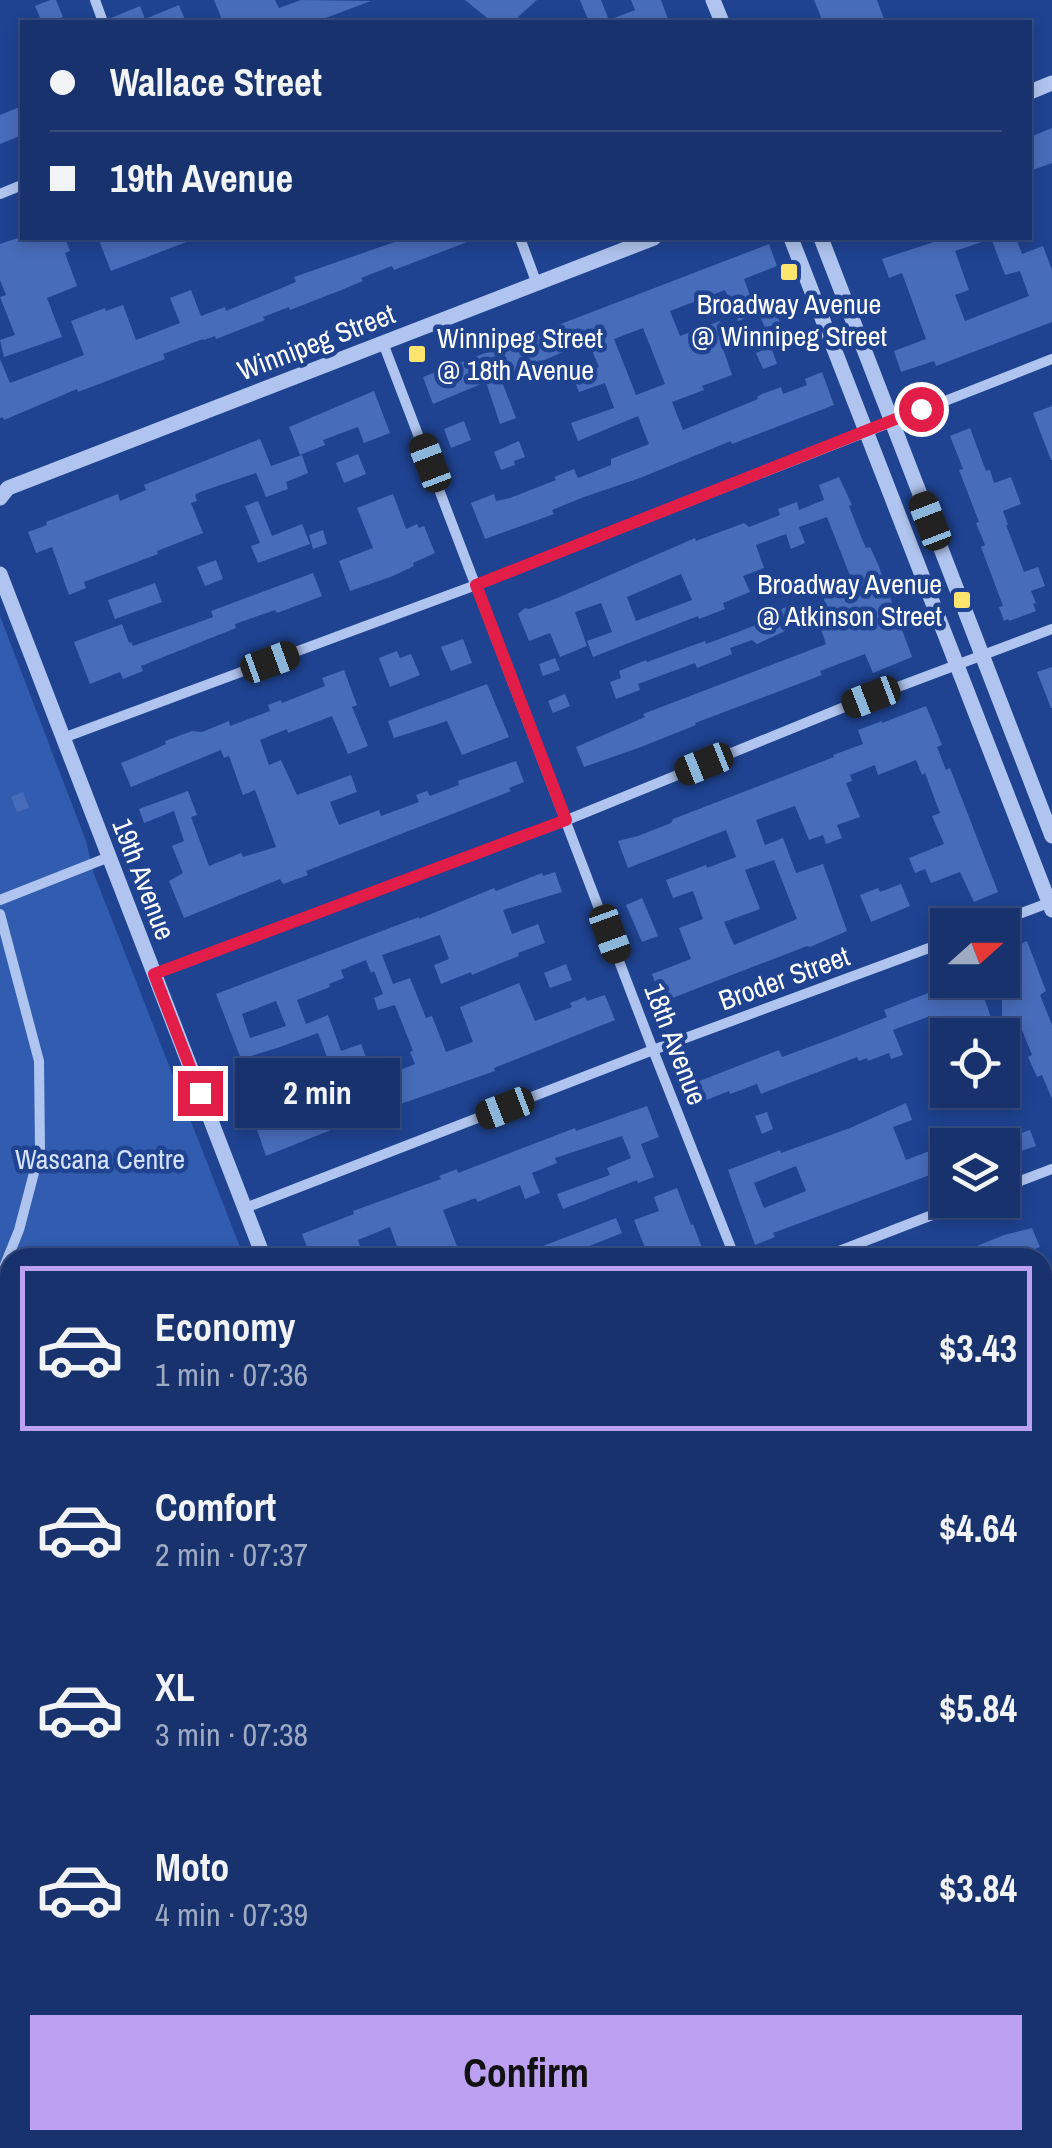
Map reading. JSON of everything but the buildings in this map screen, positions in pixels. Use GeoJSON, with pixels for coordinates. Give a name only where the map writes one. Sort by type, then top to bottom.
{"type":"FeatureCollection","features":[{"type":"Feature","properties":{"kind":"street"},"geometry":{"type":"LineString","coordinates":[[521,240],[537,284]]}},
{"type":"Feature","properties":{"kind":"street","name":"Winnipeg Street"},"geometry":{"type":"LineString","coordinates":[[0,498],[8,488],[649,240]]}},
{"type":"Feature","properties":{"kind":"street"},"geometry":{"type":"LineString","coordinates":[[792,240],[1051,905],[1020,915]]}},
{"type":"Feature","properties":{"kind":"street"},"geometry":{"type":"LineString","coordinates":[[822,240],[1052,836]]}},
{"type":"Feature","properties":{"kind":"street","name":"18th Avenue"},"geometry":{"type":"LineString","coordinates":[[383,343],[731,1248]]}},
{"type":"Feature","properties":{"kind":"street"},"geometry":{"type":"LineString","coordinates":[[63,738],[476,585],[1052,359]]}},
{"type":"Feature","properties":{"kind":"street","name":"19th Avenue"},"geometry":{"type":"LineString","coordinates":[[0,574],[260,1248]]}},
{"type":"Feature","properties":{"kind":"street"},"geometry":{"type":"LineString","coordinates":[[154,974],[566,820],[842,708],[1052,629]]}},
{"type":"Feature","properties":{"kind":"street"},"geometry":{"type":"LineString","coordinates":[[0,900],[109,857]]}},
{"type":"Feature","properties":{"kind":"street"},"geometry":{"type":"LineString","coordinates":[[0,914],[39,1061],[40,1150],[14,1248]]}},
{"type":"Feature","properties":{"kind":"street","name":"Broder Street"},"geometry":{"type":"LineString","coordinates":[[245,1208],[930,948]]}},
{"type":"Feature","properties":{"kind":"street"},"geometry":{"type":"LineString","coordinates":[[1020,1181],[1052,1169]]}},
{"type":"Feature","properties":{"kind":"street"},"geometry":{"type":"LineString","coordinates":[[847,1248],[930,1216]]}},
{"type":"Feature","properties":{"kind":"green space","name":"Wascana Centre"},"geometry":{"type":"Polygon","coordinates":[[[0,616],[86,841],[94,874],[240,1248],[0,1248],[0,616]]]}},
{"type":"Feature","properties":{"kind":"place","name":"Broadway Avenue @ Winnipeg Street"},"geometry":{"type":"Point","coordinates":[789,272]}},
{"type":"Feature","properties":{"kind":"place","name":"Winnipeg Street @ 18th Avenue"},"geometry":{"type":"Point","coordinates":[417,354]}},
{"type":"Feature","properties":{"kind":"place","name":"Broadway Avenue @ Atkinson Street"},"geometry":{"type":"Point","coordinates":[962,600]}},
{"type":"Feature","properties":{"kind":"route"},"geometry":{"type":"LineString","coordinates":[[200,1093],[154,974],[566,820],[476,585],[921,409]]}}]}
